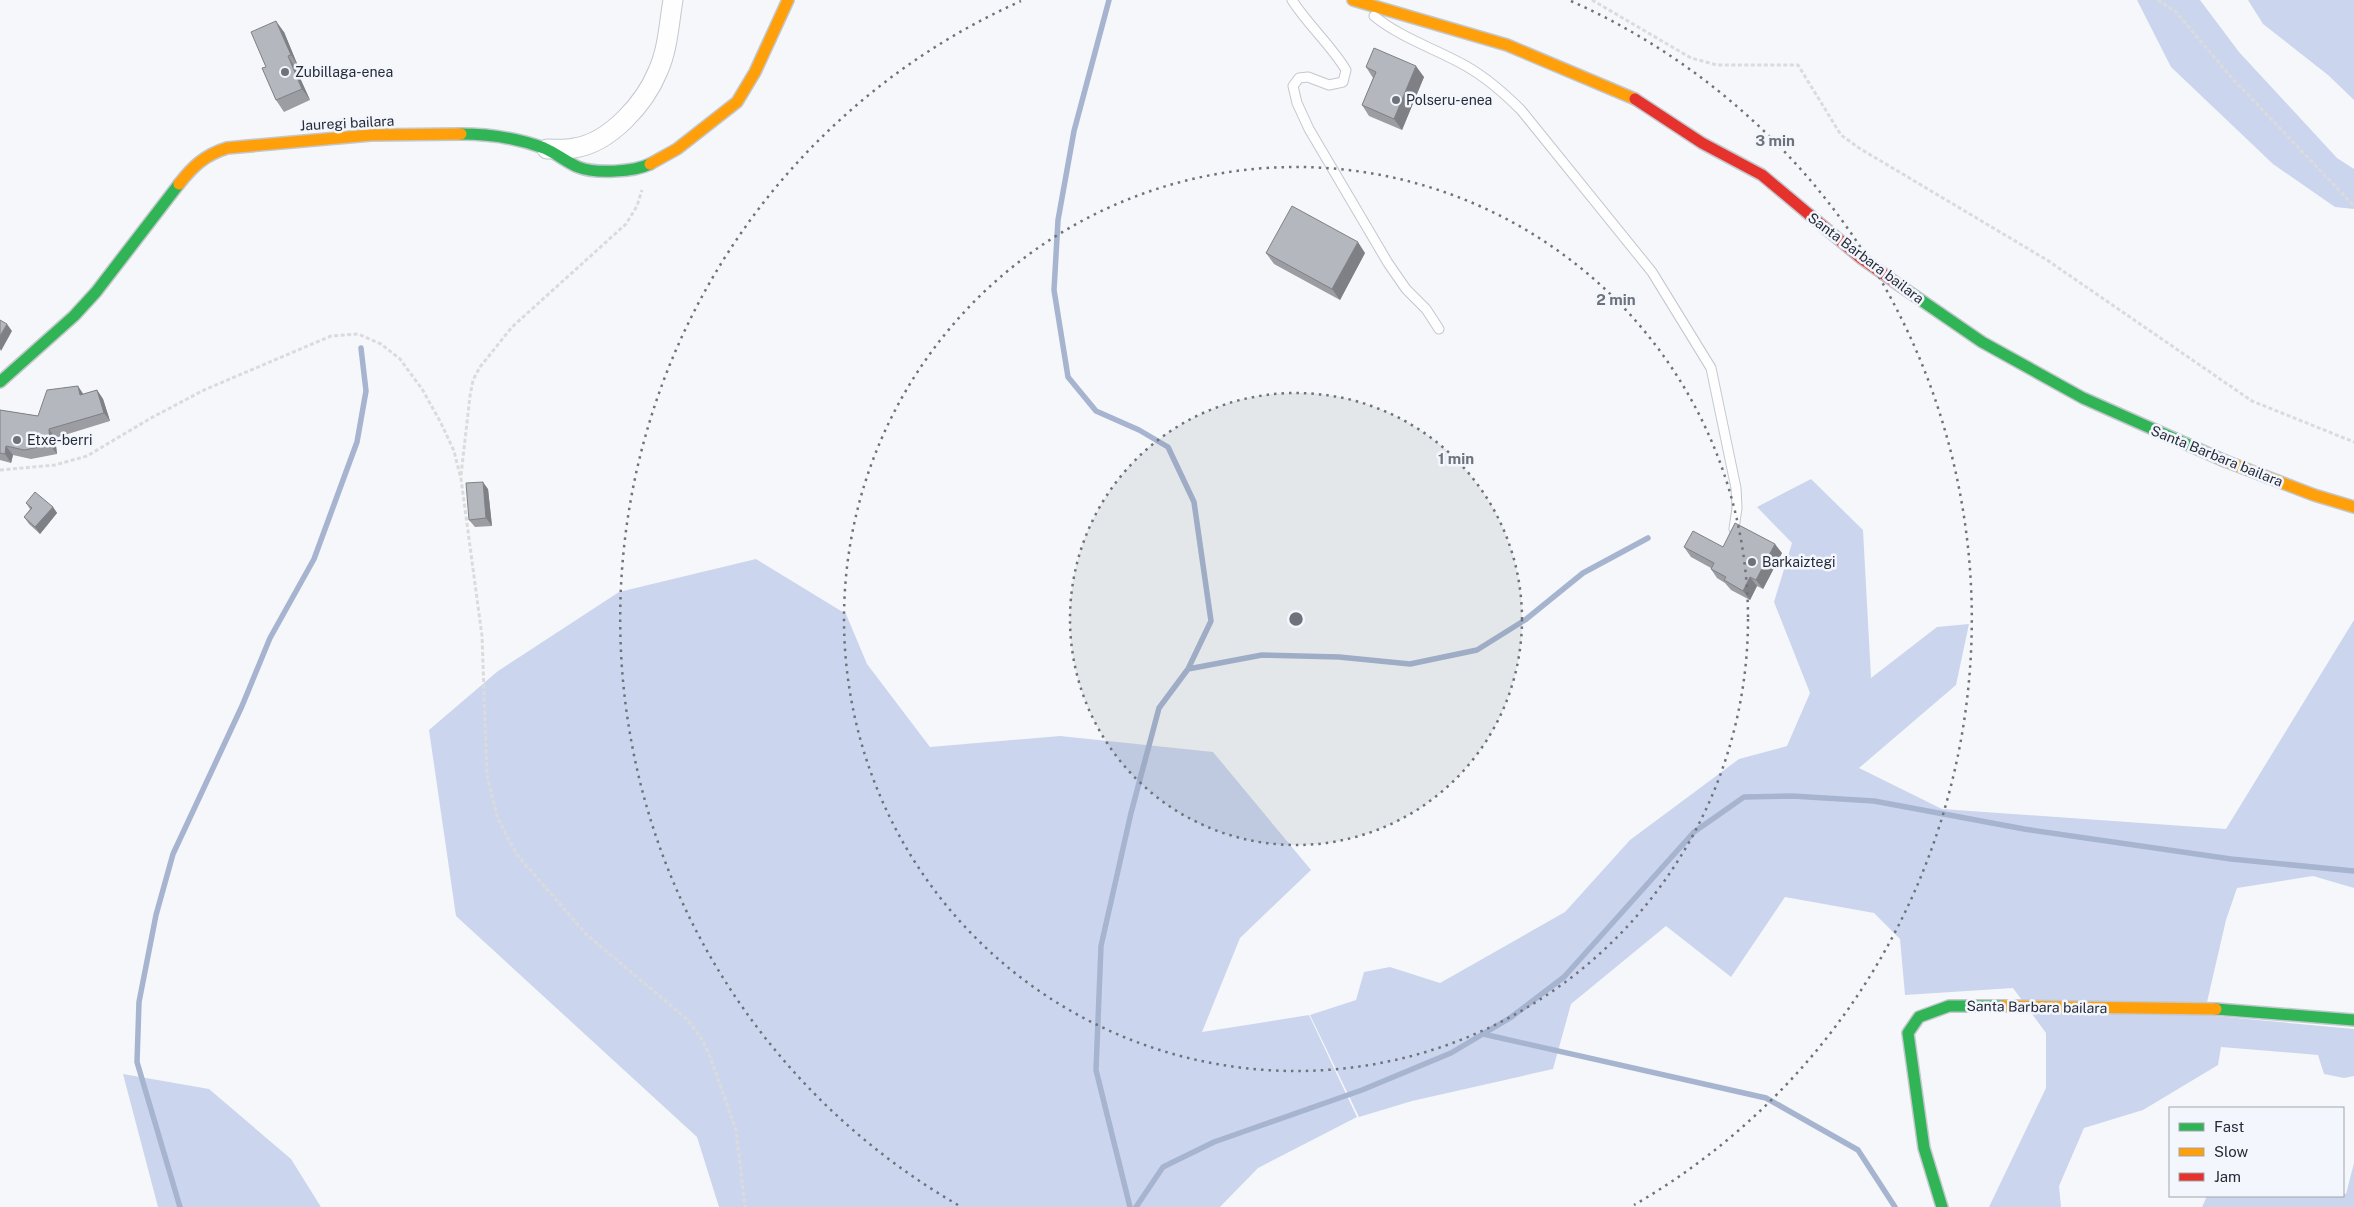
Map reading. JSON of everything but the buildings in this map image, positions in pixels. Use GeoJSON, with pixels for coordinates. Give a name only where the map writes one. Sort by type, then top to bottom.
{"type":"FeatureCollection","features":[{"type":"Feature","properties":{"kind":"street"},"geometry":{"type":"LineString","coordinates":[[546,149],[574,148],[596,141],[635,109],[659,71],[673,0]]}},
{"type":"Feature","properties":{"kind":"street","name":"Jauregi bailara"},"geometry":{"type":"LineString","coordinates":[[0,382],[74,316],[96,292],[192,167],[209,154],[227,148],[253,144],[371,135],[482,134],[514,139],[546,149],[580,168],[606,171],[640,169],[677,149],[737,102],[755,72],[788,0]]}},
{"type":"Feature","properties":{"kind":"street","name":"Santa Barbara bailara"},"geometry":{"type":"LineString","coordinates":[[1356,1],[1507,45],[1630,96],[1702,143],[1762,174],[1861,258],[1982,342],[2083,398],[2227,462],[2314,495],[2354,507]]}},
{"type":"Feature","properties":{"kind":"street","name":"Santa Barbara bailara"},"geometry":{"type":"LineString","coordinates":[[1942,1207],[1924,1148],[1908,1033],[1919,1017],[1949,1006],[2196,1008],[2354,1020]]}},
{"type":"Feature","properties":{"kind":"lane"},"geometry":{"type":"LineString","coordinates":[[1292,0],[1305,22],[1338,58],[1346,70],[1342,82],[1330,85],[1308,77],[1299,78],[1293,86],[1297,103],[1309,129],[1388,263],[1406,289],[1426,309],[1439,329]]}},
{"type":"Feature","properties":{"kind":"lane"},"geometry":{"type":"LineString","coordinates":[[1356,1],[1380,20],[1466,66],[1498,87],[1521,110],[1652,272],[1711,368],[1736,488],[1737,508],[1734,529]]}},
{"type":"Feature","properties":{"kind":"path"},"geometry":{"type":"LineString","coordinates":[[1592,0],[1691,58],[1717,65],[1798,65],[1841,135],[1859,148],[2047,260],[2252,400],[2354,442]]}},
{"type":"Feature","properties":{"kind":"path"},"geometry":{"type":"LineString","coordinates":[[2158,0],[2176,12],[2230,76],[2354,206]]}},
{"type":"Feature","properties":{"kind":"path"},"geometry":{"type":"LineString","coordinates":[[461,479],[470,396],[473,380],[480,367],[512,328],[626,224],[637,206],[644,184],[645,166]]}},
{"type":"Feature","properties":{"kind":"path"},"geometry":{"type":"LineString","coordinates":[[0,470],[55,465],[88,456],[151,418],[204,390],[332,336],[358,334],[381,344],[400,359],[422,389],[454,451],[461,479],[482,636],[487,775],[498,819],[517,855],[587,935],[688,1020],[702,1040],[709,1054],[736,1130],[745,1207]]}},
{"type":"Feature","properties":{"kind":"shaded area"},"geometry":{"type":"Polygon","coordinates":[[[2137,0],[2200,0],[2239,52],[2337,158],[2354,169],[2354,209],[2335,207],[2273,164],[2171,67],[2137,0]]]}},
{"type":"Feature","properties":{"kind":"shaded area"},"geometry":{"type":"Polygon","coordinates":[[[2248,0],[2354,0],[2354,100],[2328,75],[2263,24],[2248,0]]]}},
{"type":"Feature","properties":{"kind":"shaded area"},"geometry":{"type":"Polygon","coordinates":[[[1811,479],[1863,530],[1871,678],[1937,627],[1969,624],[1956,685],[1859,768],[1942,809],[2226,829],[2354,620],[2354,888],[2313,876],[2237,888],[2226,920],[2204,1015],[2354,1029],[2354,1076],[2344,1078],[2324,1074],[2318,1055],[2221,1047],[2218,1065],[2143,1110],[2084,1128],[2059,1186],[2061,1207],[1989,1207],[2046,1088],[2046,1033],[2013,988],[1905,995],[1900,939],[1874,913],[1785,897],[1731,977],[1666,926],[1571,1004],[1553,1069],[1412,1101],[1359,1117],[1310,1015],[1356,1000],[1364,972],[1390,967],[1440,983],[1565,912],[1630,840],[1739,759],[1787,746],[1810,693],[1774,602],[1792,543],[1757,507],[1811,479]]]}},
{"type":"Feature","properties":{"kind":"shaded area"},"geometry":{"type":"Polygon","coordinates":[[[756,559],[846,614],[867,664],[930,747],[1060,736],[1213,752],[1311,870],[1240,938],[1202,1032],[1309,1015],[1357,1117],[1258,1168],[1220,1207],[719,1207],[697,1137],[456,916],[429,730],[498,671],[619,592],[756,559]]]}},
{"type":"Feature","properties":{"kind":"shaded area"},"geometry":{"type":"Polygon","coordinates":[[[123,1074],[209,1089],[291,1159],[321,1207],[158,1207],[123,1074]]]}},
{"type":"Feature","properties":{"kind":"shaded area"},"geometry":{"type":"Polygon","coordinates":[[[2354,1163],[2354,1207],[2202,1207],[2207,1197],[2344,1197],[2344,1193],[2346,1194],[2354,1163]]]}},
{"type":"Feature","properties":{"kind":"waterway"},"geometry":{"type":"LineString","coordinates":[[1109,0],[1074,131],[1058,220],[1054,290],[1068,377],[1096,411],[1139,430],[1168,447],[1194,502],[1211,621],[1188,669]]}},
{"type":"Feature","properties":{"kind":"waterway"},"geometry":{"type":"LineString","coordinates":[[180,1207],[137,1062],[139,1002],[156,915],[173,854],[242,706],[270,638],[314,559],[357,442],[366,391],[361,348]]}},
{"type":"Feature","properties":{"kind":"waterway"},"geometry":{"type":"LineString","coordinates":[[1130,1207],[1096,1070],[1101,946],[1131,813],[1159,708],[1188,669],[1262,655],[1339,657],[1410,664],[1477,650],[1525,620],[1583,573],[1648,538]]}},
{"type":"Feature","properties":{"kind":"waterway"},"geometry":{"type":"LineString","coordinates":[[1136,1207],[1163,1167],[1214,1142],[1362,1090],[1451,1053],[1510,1018],[1564,977],[1694,832],[1744,797],[1792,796],[1874,801],[2024,829],[2231,859],[2354,871]]}},
{"type":"Feature","properties":{"kind":"waterway"},"geometry":{"type":"LineString","coordinates":[[1483,1034],[1766,1098],[1858,1150],[1895,1207]]}},
{"type":"Feature","properties":{"kind":"traffic: fast"},"geometry":{"type":"LineString","coordinates":[[461,134],[514,139],[544,148],[578,167],[594,171],[634,169],[650,164]]}},
{"type":"Feature","properties":{"kind":"traffic: fast"},"geometry":{"type":"LineString","coordinates":[[0,382],[74,316],[96,292],[179,184]]}},
{"type":"Feature","properties":{"kind":"traffic: fast"},"geometry":{"type":"LineString","coordinates":[[1899,285],[1982,342],[2083,398],[2225,461]]}},
{"type":"Feature","properties":{"kind":"traffic: fast"},"geometry":{"type":"LineString","coordinates":[[1942,1207],[1924,1148],[1908,1033],[1919,1017],[1949,1006],[2003,1006]]}},
{"type":"Feature","properties":{"kind":"traffic: fast"},"geometry":{"type":"LineString","coordinates":[[2216,1009],[2354,1020]]}},
{"type":"Feature","properties":{"kind":"traffic: slow"},"geometry":{"type":"LineString","coordinates":[[650,164],[677,149],[737,102],[755,72],[788,0]]}},
{"type":"Feature","properties":{"kind":"traffic: slow"},"geometry":{"type":"LineString","coordinates":[[1353,0],[1507,45],[1635,99]]}},
{"type":"Feature","properties":{"kind":"traffic: slow"},"geometry":{"type":"LineString","coordinates":[[179,184],[200,162],[212,154],[227,148],[371,135],[461,134]]}},
{"type":"Feature","properties":{"kind":"traffic: slow"},"geometry":{"type":"LineString","coordinates":[[2225,461],[2314,495],[2354,507]]}},
{"type":"Feature","properties":{"kind":"traffic: slow"},"geometry":{"type":"LineString","coordinates":[[2003,1006],[2216,1009]]}},
{"type":"Feature","properties":{"kind":"traffic: jam"},"geometry":{"type":"LineString","coordinates":[[1635,99],[1702,143],[1762,175],[1861,258],[1899,285]]}},
{"type":"Feature","properties":{"kind":"place","name":"Zubillaga-enea"},"geometry":{"type":"Point","coordinates":[285,72]}},
{"type":"Feature","properties":{"kind":"place","name":"Polseru-enea"},"geometry":{"type":"Point","coordinates":[1396,100]}},
{"type":"Feature","properties":{"kind":"place","name":"Etxe-berri"},"geometry":{"type":"Point","coordinates":[17,440]}},
{"type":"Feature","properties":{"kind":"place","name":"Barkaiztegi"},"geometry":{"type":"Point","coordinates":[1752,562]}}]}
